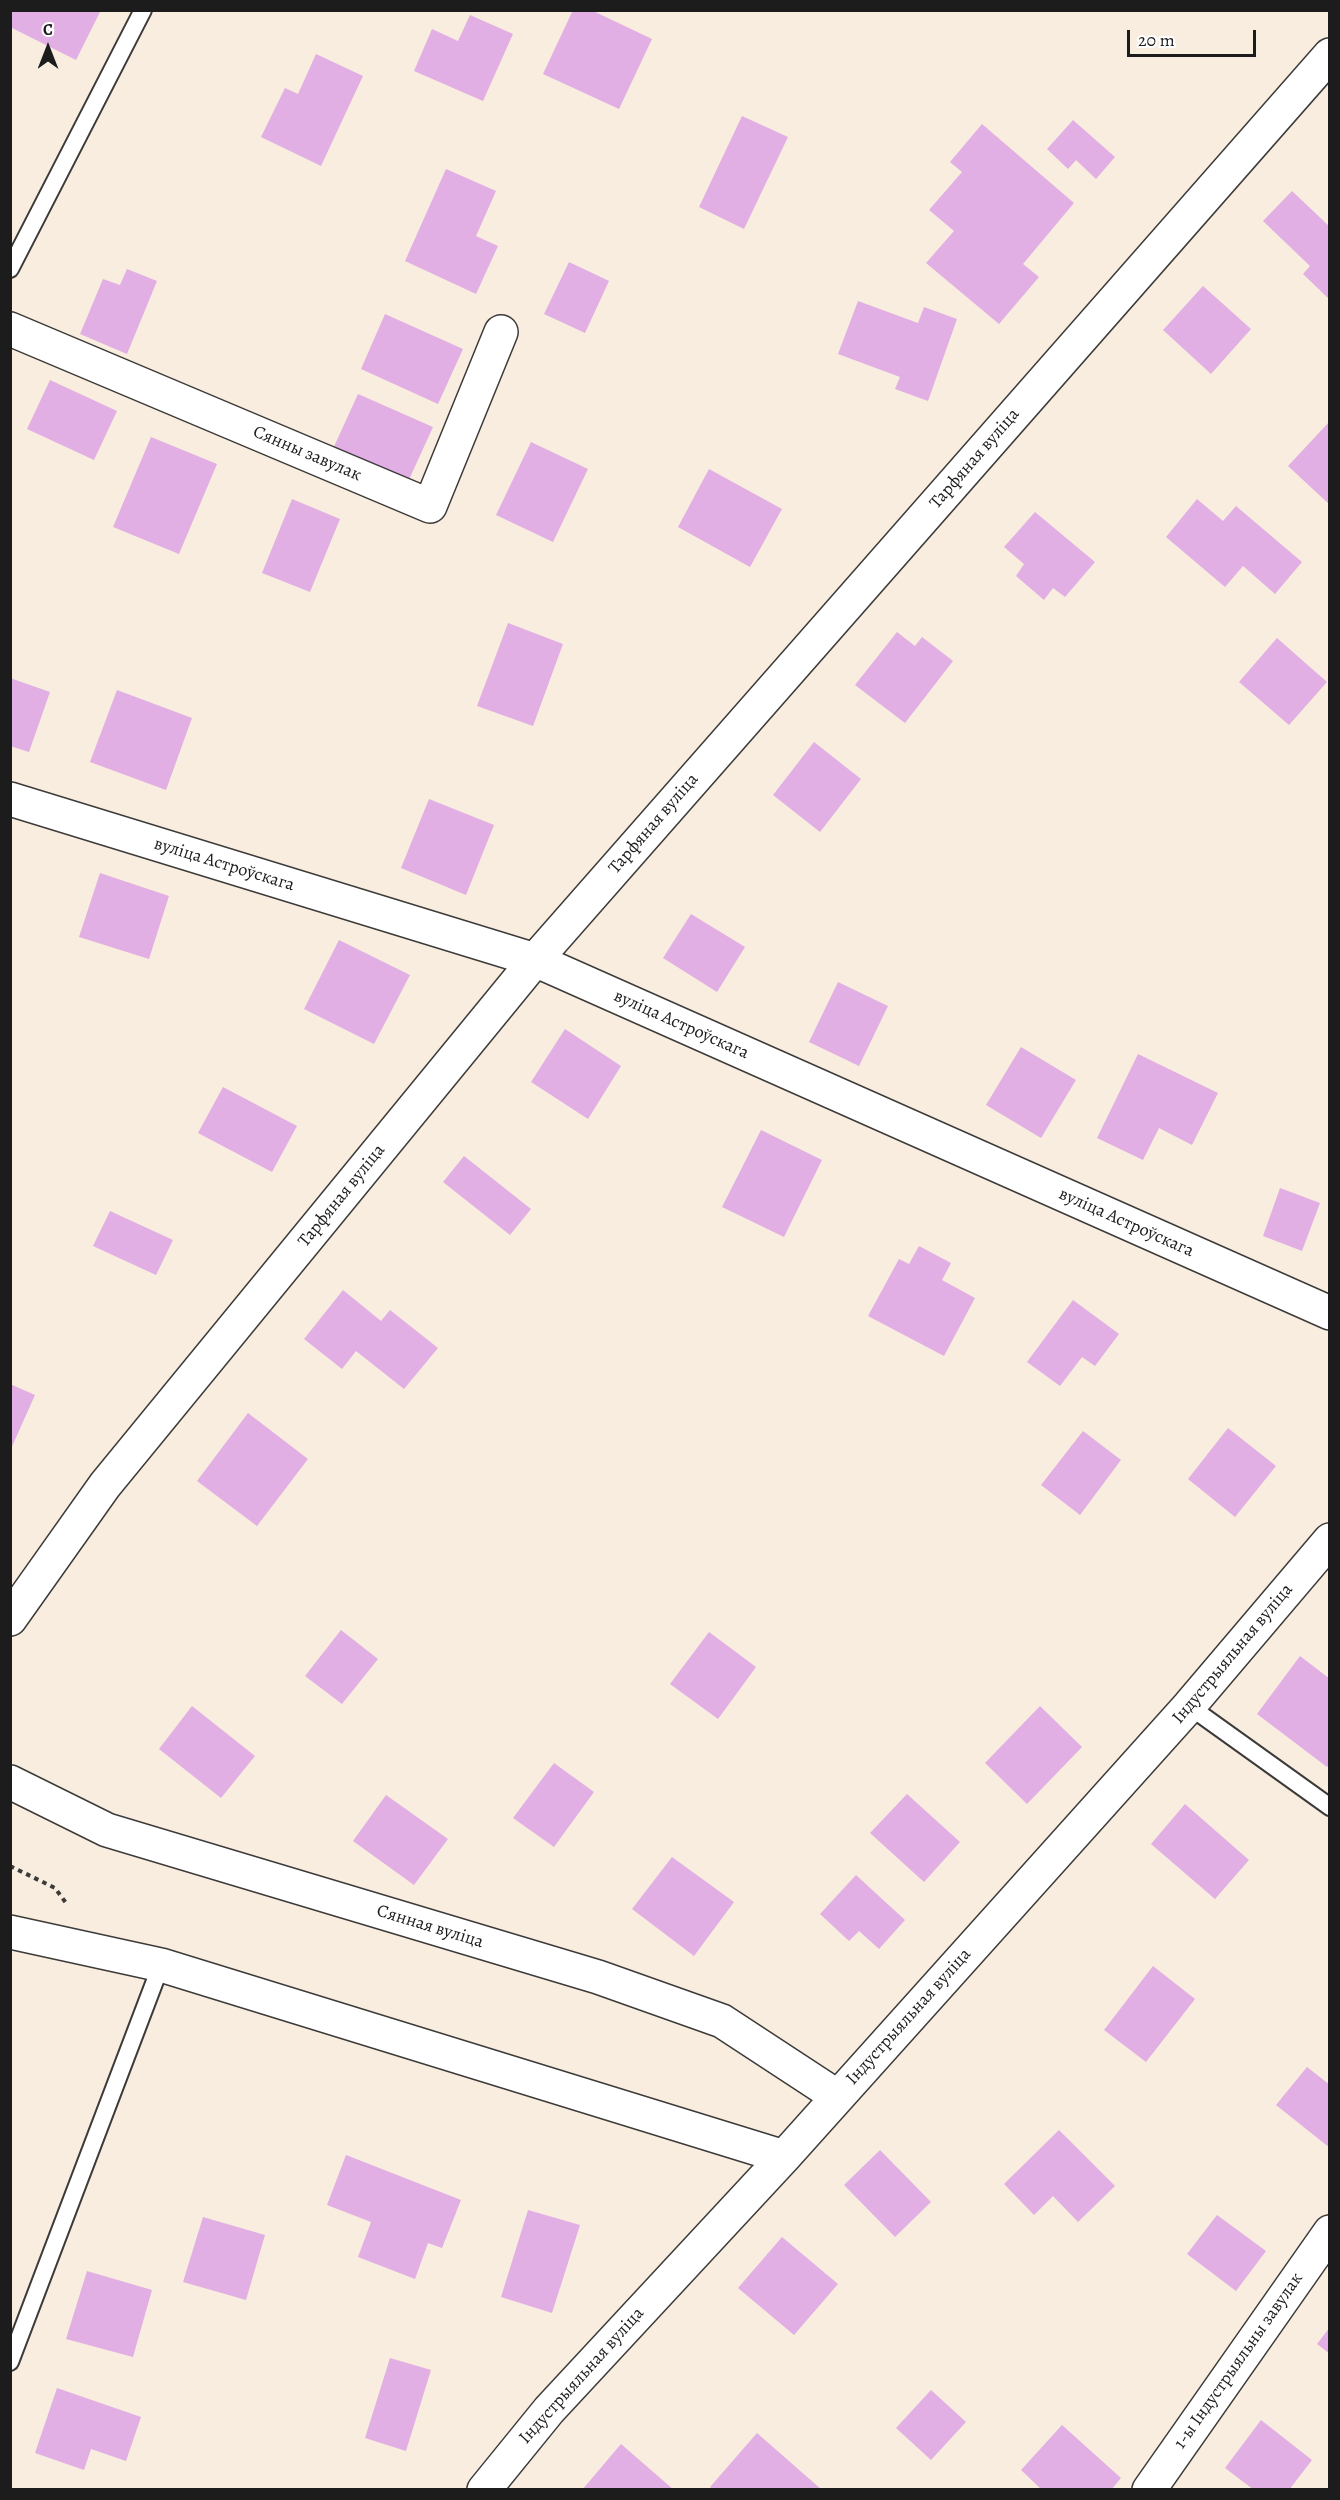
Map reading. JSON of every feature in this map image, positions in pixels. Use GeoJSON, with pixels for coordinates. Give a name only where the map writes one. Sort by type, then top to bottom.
{"type":"FeatureCollection","features":[{"type":"Feature","properties":{"kind":"street","name":"Тарфяная вуліца"},"geometry":{"type":"LineString","coordinates":[[10,1619],[105,1485],[535,960],[1329,55]]}},
{"type":"Feature","properties":{"kind":"street","name":"Сянны завулак"},"geometry":{"type":"LineString","coordinates":[[10,329],[430,506],[501,332]]}},
{"type":"Feature","properties":{"kind":"street","name":"вуліца Астроўскага"},"geometry":{"type":"LineString","coordinates":[[10,799],[535,960],[1329,1313]]}},
{"type":"Feature","properties":{"kind":"street","name":"Індустрыяльная вуліца"},"geometry":{"type":"LineString","coordinates":[[484,2490],[549,2410],[784,2157],[1189,1707],[1329,1540]]}},
{"type":"Feature","properties":{"kind":"street","name":"Сянная вуліца"},"geometry":{"type":"LineString","coordinates":[[10,1782],[107,1830],[598,1977],[722,2021],[838,2097]]}},
{"type":"Feature","properties":{"kind":"street"},"geometry":{"type":"LineString","coordinates":[[10,1932],[161,1965],[784,2157]]}},
{"type":"Feature","properties":{"kind":"street","name":"1-ы Індустрыяльны завулак"},"geometry":{"type":"LineString","coordinates":[[1149,2490],[1329,2232]]}},
{"type":"Feature","properties":{"kind":"lane"},"geometry":{"type":"LineString","coordinates":[[10,269],[143,10]]}},
{"type":"Feature","properties":{"kind":"lane"},"geometry":{"type":"LineString","coordinates":[[1189,1707],[1329,1807]]}},
{"type":"Feature","properties":{"kind":"lane"},"geometry":{"type":"LineString","coordinates":[[10,2362],[161,1965]]}},
{"type":"Feature","properties":{"kind":"building"},"geometry":{"type":"Polygon","coordinates":[[[10,10],[101,10],[76,60],[10,27],[10,10]]]}},
{"type":"Feature","properties":{"kind":"building"},"geometry":{"type":"Polygon","coordinates":[[[573,10],[591,10],[652,39],[619,109],[543,74],[573,10]]]}},
{"type":"Feature","properties":{"kind":"building"},"geometry":{"type":"Polygon","coordinates":[[[470,15],[513,34],[483,101],[414,71],[432,29],[458,41],[470,15]]]}},
{"type":"Feature","properties":{"kind":"building"},"geometry":{"type":"Polygon","coordinates":[[[316,54],[363,76],[321,166],[261,137],[285,88],[298,94],[316,54]]]}},
{"type":"Feature","properties":{"kind":"building"},"geometry":{"type":"Polygon","coordinates":[[[742,116],[788,137],[744,229],[699,207],[742,116]]]}},
{"type":"Feature","properties":{"kind":"building"},"geometry":{"type":"Polygon","coordinates":[[[1073,120],[1115,157],[1096,179],[1076,160],[1068,169],[1047,149],[1073,120]]]}},
{"type":"Feature","properties":{"kind":"building"},"geometry":{"type":"Polygon","coordinates":[[[982,124],[1074,203],[1023,264],[1039,277],[999,324],[926,263],[954,231],[929,210],[962,172],[950,162],[982,124]]]}},
{"type":"Feature","properties":{"kind":"building"},"geometry":{"type":"Polygon","coordinates":[[[446,169],[496,191],[476,236],[498,246],[476,294],[405,261],[446,169]]]}},
{"type":"Feature","properties":{"kind":"building"},"geometry":{"type":"Polygon","coordinates":[[[1292,191],[1330,227],[1330,300],[1303,274],[1310,266],[1263,221],[1292,191]]]}},
{"type":"Feature","properties":{"kind":"building"},"geometry":{"type":"Polygon","coordinates":[[[569,262],[609,281],[585,333],[544,314],[569,262]]]}},
{"type":"Feature","properties":{"kind":"building"},"geometry":{"type":"Polygon","coordinates":[[[127,269],[157,281],[127,354],[80,334],[103,279],[120,285],[127,269]]]}},
{"type":"Feature","properties":{"kind":"building"},"geometry":{"type":"Polygon","coordinates":[[[1203,286],[1251,329],[1211,374],[1163,330],[1203,286]]]}},
{"type":"Feature","properties":{"kind":"building"},"geometry":{"type":"Polygon","coordinates":[[[858,301],[918,323],[924,307],[957,319],[928,401],[895,389],[900,377],[838,354],[858,301]]]}},
{"type":"Feature","properties":{"kind":"building"},"geometry":{"type":"Polygon","coordinates":[[[385,314],[463,349],[438,404],[361,369],[385,314]]]}},
{"type":"Feature","properties":{"kind":"building"},"geometry":{"type":"Polygon","coordinates":[[[50,380],[117,411],[94,460],[27,429],[50,380]]]}},
{"type":"Feature","properties":{"kind":"building"},"geometry":{"type":"Polygon","coordinates":[[[358,394],[433,427],[407,484],[332,451],[358,394]]]}},
{"type":"Feature","properties":{"kind":"building"},"geometry":{"type":"Polygon","coordinates":[[[1330,421],[1330,505],[1288,466],[1330,421]]]}},
{"type":"Feature","properties":{"kind":"building"},"geometry":{"type":"Polygon","coordinates":[[[151,437],[217,464],[179,554],[113,527],[151,437]]]}},
{"type":"Feature","properties":{"kind":"building"},"geometry":{"type":"Polygon","coordinates":[[[531,442],[588,469],[553,542],[496,515],[531,442]]]}},
{"type":"Feature","properties":{"kind":"building"},"geometry":{"type":"Polygon","coordinates":[[[709,469],[782,509],[750,567],[678,527],[709,469]]]}},
{"type":"Feature","properties":{"kind":"building"},"geometry":{"type":"Polygon","coordinates":[[[292,499],[340,519],[310,592],[262,573],[292,499]]]}},
{"type":"Feature","properties":{"kind":"building"},"geometry":{"type":"Polygon","coordinates":[[[1197,499],[1223,521],[1236,506],[1302,562],[1275,594],[1243,566],[1225,587],[1166,537],[1197,499]]]}},
{"type":"Feature","properties":{"kind":"building"},"geometry":{"type":"Polygon","coordinates":[[[1035,512],[1095,562],[1065,597],[1053,588],[1044,600],[1016,576],[1024,564],[1004,547],[1035,512]]]}},
{"type":"Feature","properties":{"kind":"building"},"geometry":{"type":"Polygon","coordinates":[[[508,623],[563,644],[533,726],[477,706],[508,623]]]}},
{"type":"Feature","properties":{"kind":"building"},"geometry":{"type":"Polygon","coordinates":[[[897,632],[915,646],[922,637],[953,661],[905,723],[855,685],[897,632]]]}},
{"type":"Feature","properties":{"kind":"building"},"geometry":{"type":"Polygon","coordinates":[[[1277,638],[1327,682],[1289,725],[1239,682],[1277,638]]]}},
{"type":"Feature","properties":{"kind":"building"},"geometry":{"type":"Polygon","coordinates":[[[10,678],[50,692],[29,752],[10,746],[10,678]]]}},
{"type":"Feature","properties":{"kind":"building"},"geometry":{"type":"Polygon","coordinates":[[[117,690],[192,718],[166,790],[90,762],[117,690]]]}},
{"type":"Feature","properties":{"kind":"building"},"geometry":{"type":"Polygon","coordinates":[[[814,742],[861,779],[820,832],[773,795],[814,742]]]}},
{"type":"Feature","properties":{"kind":"building"},"geometry":{"type":"Polygon","coordinates":[[[429,799],[494,825],[466,895],[401,868],[429,799]]]}},
{"type":"Feature","properties":{"kind":"building"},"geometry":{"type":"Polygon","coordinates":[[[100,873],[169,896],[149,959],[79,937],[100,873]]]}},
{"type":"Feature","properties":{"kind":"building"},"geometry":{"type":"Polygon","coordinates":[[[691,914],[745,947],[717,992],[663,958],[691,914]]]}},
{"type":"Feature","properties":{"kind":"building"},"geometry":{"type":"Polygon","coordinates":[[[339,940],[410,975],[374,1044],[304,1009],[339,940]]]}},
{"type":"Feature","properties":{"kind":"building"},"geometry":{"type":"Polygon","coordinates":[[[838,982],[888,1006],[859,1066],[809,1042],[838,982]]]}},
{"type":"Feature","properties":{"kind":"building"},"geometry":{"type":"Polygon","coordinates":[[[565,1029],[621,1066],[588,1119],[531,1082],[565,1029]]]}},
{"type":"Feature","properties":{"kind":"building"},"geometry":{"type":"Polygon","coordinates":[[[1021,1047],[1076,1080],[1041,1138],[986,1105],[1021,1047]]]}},
{"type":"Feature","properties":{"kind":"building"},"geometry":{"type":"Polygon","coordinates":[[[1138,1054],[1218,1093],[1192,1145],[1159,1128],[1143,1160],[1097,1138],[1138,1054]]]}},
{"type":"Feature","properties":{"kind":"building"},"geometry":{"type":"Polygon","coordinates":[[[223,1087],[297,1126],[272,1172],[198,1133],[223,1087]]]}},
{"type":"Feature","properties":{"kind":"building"},"geometry":{"type":"Polygon","coordinates":[[[761,1130],[822,1160],[784,1237],[722,1207],[761,1130]]]}},
{"type":"Feature","properties":{"kind":"building"},"geometry":{"type":"Polygon","coordinates":[[[464,1156],[531,1209],[510,1235],[443,1182],[464,1156]]]}},
{"type":"Feature","properties":{"kind":"building"},"geometry":{"type":"Polygon","coordinates":[[[1280,1188],[1320,1203],[1302,1251],[1263,1236],[1280,1188]]]}},
{"type":"Feature","properties":{"kind":"building"},"geometry":{"type":"Polygon","coordinates":[[[110,1211],[173,1240],[156,1275],[93,1246],[110,1211]]]}},
{"type":"Feature","properties":{"kind":"building"},"geometry":{"type":"Polygon","coordinates":[[[919,1246],[951,1263],[942,1280],[975,1298],[944,1356],[868,1316],[899,1259],[909,1264],[919,1246]]]}},
{"type":"Feature","properties":{"kind":"building"},"geometry":{"type":"Polygon","coordinates":[[[343,1290],[381,1321],[390,1310],[438,1348],[404,1389],[356,1351],[342,1369],[304,1339],[343,1290]]]}},
{"type":"Feature","properties":{"kind":"building"},"geometry":{"type":"Polygon","coordinates":[[[1073,1300],[1119,1334],[1095,1366],[1082,1357],[1060,1386],[1027,1362],[1073,1300]]]}},
{"type":"Feature","properties":{"kind":"building"},"geometry":{"type":"Polygon","coordinates":[[[10,1384],[35,1395],[10,1451],[10,1384]]]}},
{"type":"Feature","properties":{"kind":"building"},"geometry":{"type":"Polygon","coordinates":[[[248,1413],[308,1459],[257,1526],[197,1481],[248,1413]]]}},
{"type":"Feature","properties":{"kind":"building"},"geometry":{"type":"Polygon","coordinates":[[[1228,1428],[1276,1466],[1235,1517],[1188,1479],[1228,1428]]]}},
{"type":"Feature","properties":{"kind":"building"},"geometry":{"type":"Polygon","coordinates":[[[1083,1431],[1121,1460],[1080,1515],[1041,1485],[1083,1431]]]}},
{"type":"Feature","properties":{"kind":"building"},"geometry":{"type":"Polygon","coordinates":[[[341,1630],[378,1659],[342,1704],[305,1676],[341,1630]]]}},
{"type":"Feature","properties":{"kind":"building"},"geometry":{"type":"Polygon","coordinates":[[[709,1632],[756,1667],[718,1719],[670,1684],[709,1632]]]}},
{"type":"Feature","properties":{"kind":"building"},"geometry":{"type":"Polygon","coordinates":[[[1300,1656],[1330,1679],[1330,1764],[1327,1767],[1257,1714],[1300,1656]]]}},
{"type":"Feature","properties":{"kind":"building"},"geometry":{"type":"Polygon","coordinates":[[[192,1706],[255,1756],[221,1798],[159,1749],[192,1706]]]}},
{"type":"Feature","properties":{"kind":"building"},"geometry":{"type":"Polygon","coordinates":[[[1040,1706],[1082,1747],[1027,1804],[985,1763],[1040,1706]]]}},
{"type":"Feature","properties":{"kind":"building"},"geometry":{"type":"Polygon","coordinates":[[[554,1763],[594,1792],[554,1847],[513,1818],[554,1763]]]}},
{"type":"Feature","properties":{"kind":"building"},"geometry":{"type":"Polygon","coordinates":[[[907,1794],[960,1842],[924,1882],[870,1833],[907,1794]]]}},
{"type":"Feature","properties":{"kind":"building"},"geometry":{"type":"Polygon","coordinates":[[[386,1795],[448,1839],[414,1885],[353,1841],[386,1795]]]}},
{"type":"Feature","properties":{"kind":"building"},"geometry":{"type":"Polygon","coordinates":[[[1185,1804],[1249,1860],[1215,1899],[1151,1844],[1185,1804]]]}},
{"type":"Feature","properties":{"kind":"building"},"geometry":{"type":"Polygon","coordinates":[[[672,1857],[734,1902],[694,1956],[632,1909],[672,1857]]]}},
{"type":"Feature","properties":{"kind":"building"},"geometry":{"type":"Polygon","coordinates":[[[856,1875],[905,1920],[879,1949],[859,1931],[849,1941],[820,1914],[856,1875]]]}},
{"type":"Feature","properties":{"kind":"building"},"geometry":{"type":"Polygon","coordinates":[[[1153,1966],[1195,1999],[1146,2062],[1104,2030],[1153,1966]]]}},
{"type":"Feature","properties":{"kind":"building"},"geometry":{"type":"Polygon","coordinates":[[[1307,2067],[1330,2085],[1330,2148],[1276,2105],[1307,2067]]]}},
{"type":"Feature","properties":{"kind":"building"},"geometry":{"type":"Polygon","coordinates":[[[1059,2130],[1115,2186],[1078,2222],[1053,2196],[1034,2215],[1004,2184],[1059,2130]]]}},
{"type":"Feature","properties":{"kind":"building"},"geometry":{"type":"Polygon","coordinates":[[[880,2150],[931,2202],[895,2237],[844,2185],[880,2150]]]}},
{"type":"Feature","properties":{"kind":"building"},"geometry":{"type":"Polygon","coordinates":[[[346,2155],[461,2200],[442,2248],[428,2243],[415,2279],[358,2257],[371,2222],[327,2205],[346,2155]]]}},
{"type":"Feature","properties":{"kind":"building"},"geometry":{"type":"Polygon","coordinates":[[[528,2210],[580,2225],[552,2313],[501,2297],[528,2210]]]}},
{"type":"Feature","properties":{"kind":"building"},"geometry":{"type":"Polygon","coordinates":[[[1217,2215],[1266,2251],[1236,2291],[1187,2254],[1217,2215]]]}},
{"type":"Feature","properties":{"kind":"building"},"geometry":{"type":"Polygon","coordinates":[[[203,2217],[265,2235],[246,2300],[183,2282],[203,2217]]]}},
{"type":"Feature","properties":{"kind":"building"},"geometry":{"type":"Polygon","coordinates":[[[782,2237],[838,2284],[794,2335],[738,2288],[782,2237]]]}},
{"type":"Feature","properties":{"kind":"building"},"geometry":{"type":"Polygon","coordinates":[[[87,2271],[152,2290],[133,2357],[66,2339],[87,2271]]]}},
{"type":"Feature","properties":{"kind":"building"},"geometry":{"type":"Polygon","coordinates":[[[1330,2327],[1330,2354],[1317,2344],[1330,2327]]]}},
{"type":"Feature","properties":{"kind":"building"},"geometry":{"type":"Polygon","coordinates":[[[390,2358],[431,2370],[406,2451],[365,2438],[390,2358]]]}},
{"type":"Feature","properties":{"kind":"building"},"geometry":{"type":"Polygon","coordinates":[[[57,2388],[141,2417],[126,2461],[91,2449],[84,2470],[35,2453],[57,2388]]]}},
{"type":"Feature","properties":{"kind":"building"},"geometry":{"type":"Polygon","coordinates":[[[931,2390],[966,2422],[931,2460],[896,2428],[931,2390]]]}},
{"type":"Feature","properties":{"kind":"building"},"geometry":{"type":"Polygon","coordinates":[[[1261,2420],[1312,2460],[1289,2490],[1254,2490],[1225,2468],[1261,2420]]]}},
{"type":"Feature","properties":{"kind":"building"},"geometry":{"type":"Polygon","coordinates":[[[1062,2425],[1121,2478],[1111,2490],[1042,2490],[1021,2470],[1062,2425]]]}},
{"type":"Feature","properties":{"kind":"building"},"geometry":{"type":"Polygon","coordinates":[[[757,2433],[822,2490],[713,2490],[710,2487],[757,2433]]]}},
{"type":"Feature","properties":{"kind":"building"},"geometry":{"type":"Polygon","coordinates":[[[621,2444],[674,2490],[582,2490],[621,2444]]]}}]}
